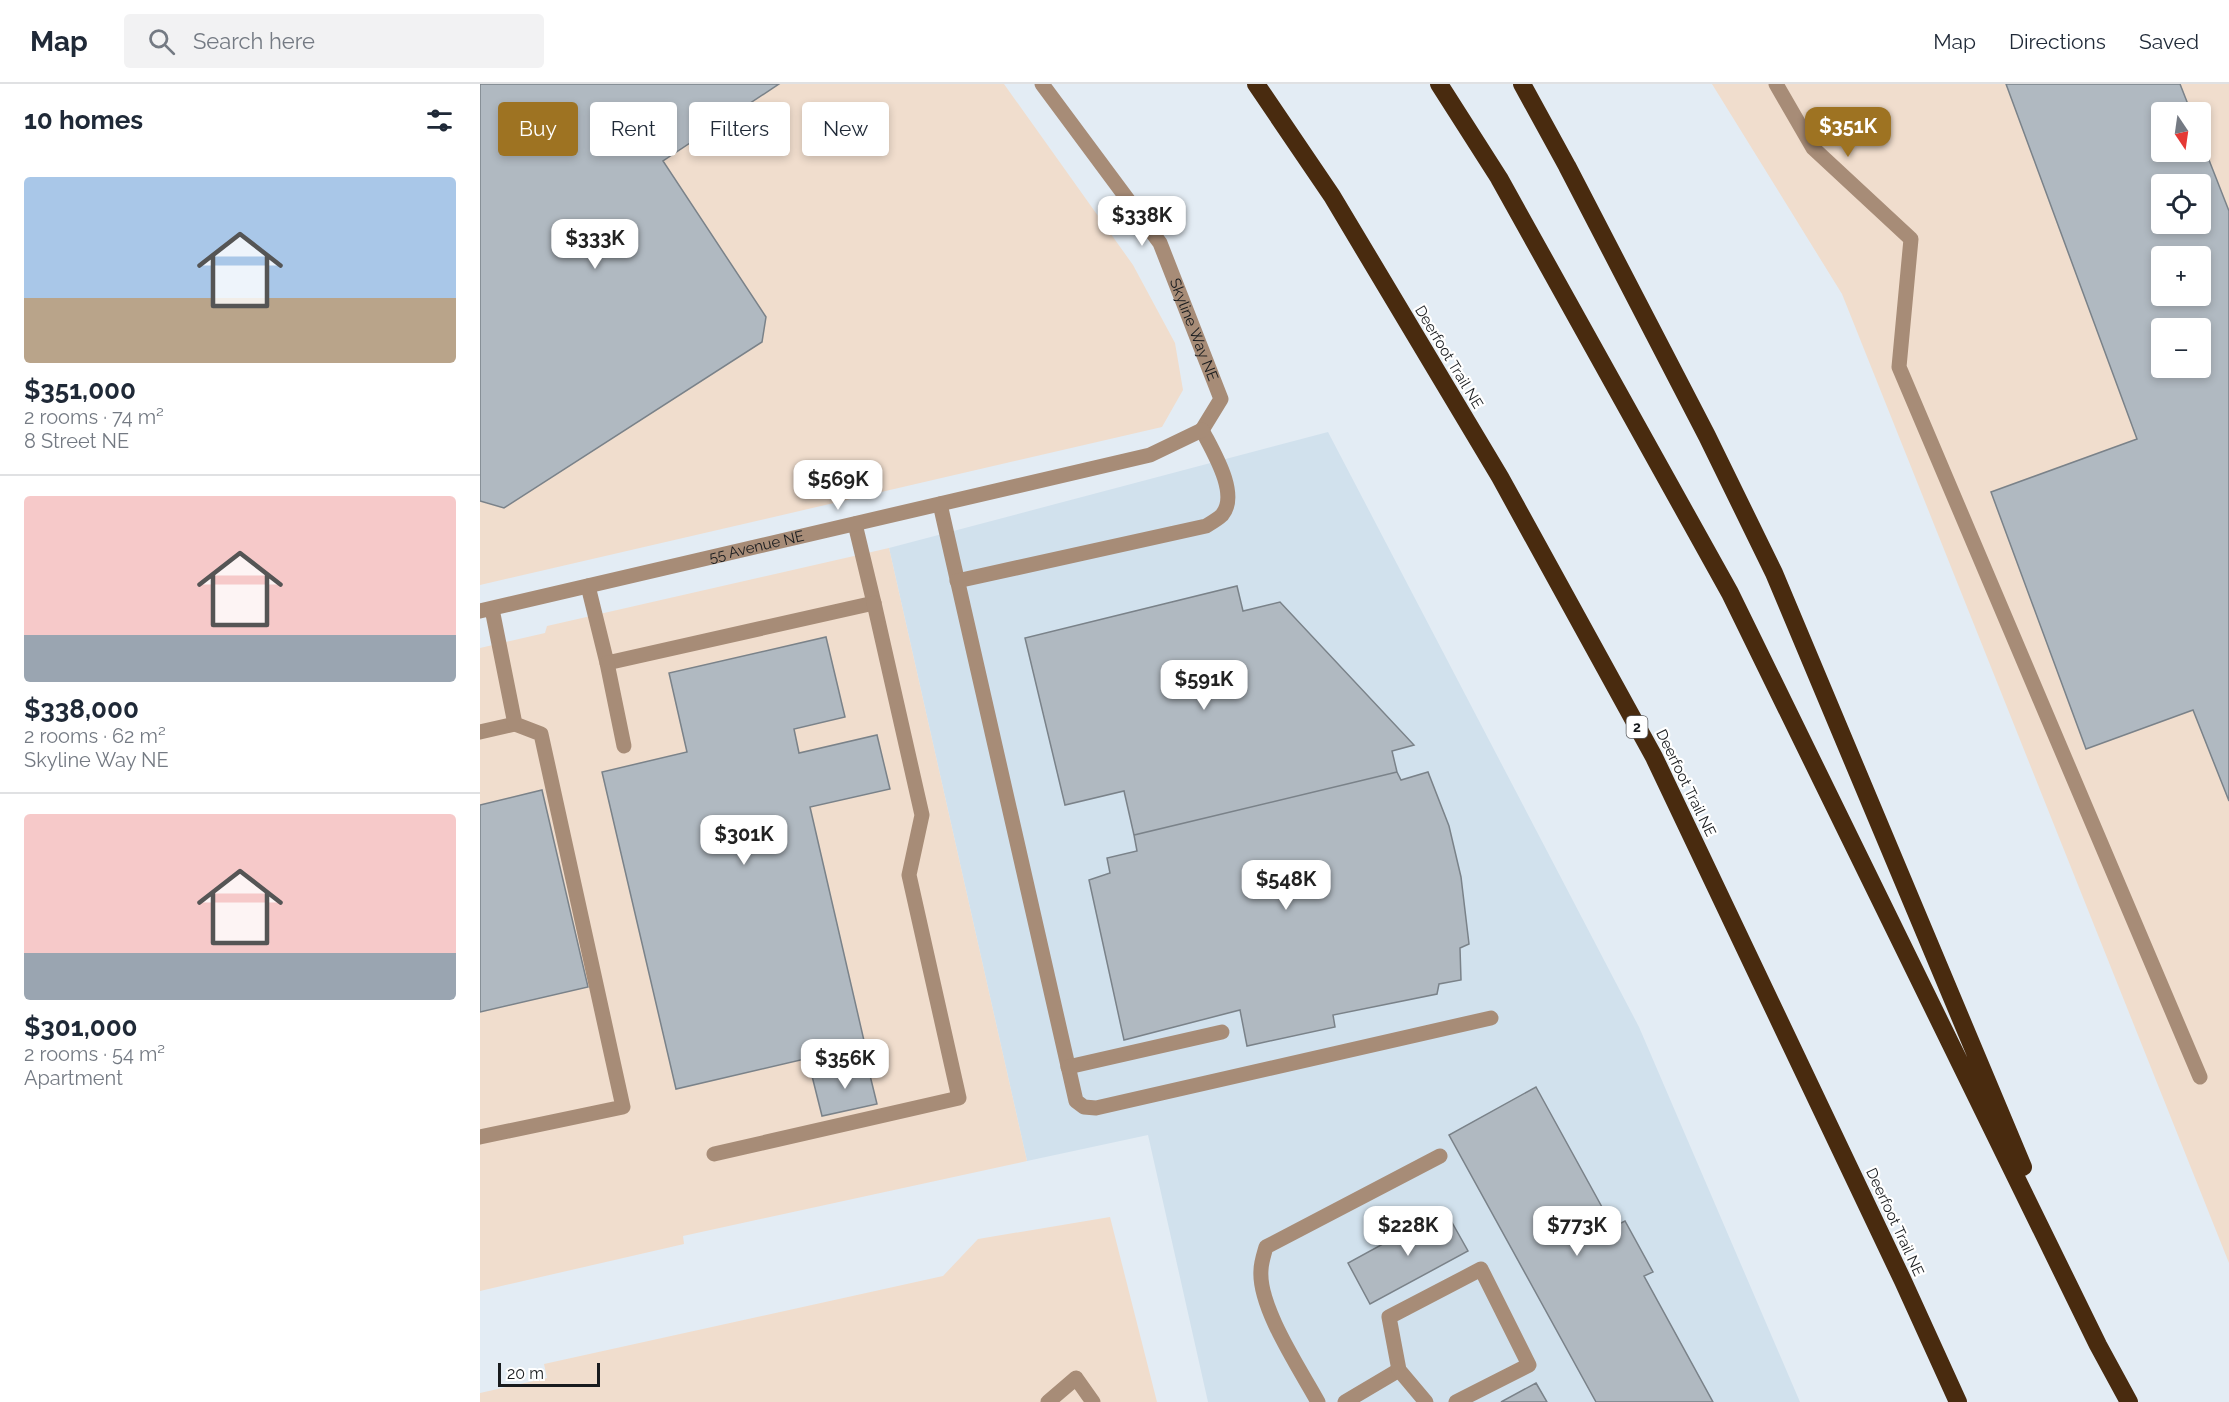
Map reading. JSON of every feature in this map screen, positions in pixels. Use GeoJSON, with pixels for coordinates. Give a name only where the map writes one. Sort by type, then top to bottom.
{"type":"FeatureCollection","features":[{"type":"Feature","properties":{"kind":"highway","name":"Deerfoot Trail NE"},"geometry":{"type":"LineString","coordinates":[[1256,84],[1332,196],[1500,477],[1654,757],[1904,1281],[1958,1402]]}},
{"type":"Feature","properties":{"kind":"highway"},"geometry":{"type":"LineString","coordinates":[[1439,84],[1499,178],[1730,593],[2098,1345],[2129,1402]]}},
{"type":"Feature","properties":{"kind":"highway"},"geometry":{"type":"LineString","coordinates":[[1522,84],[1707,436],[1774,573],[2098,1345]]}},
{"type":"Feature","properties":{"kind":"street","name":"Skyline Way NE"},"geometry":{"type":"LineString","coordinates":[[1042,84],[1160,243],[1221,399],[1202,430]]}},
{"type":"Feature","properties":{"kind":"street"},"geometry":{"type":"LineString","coordinates":[[1776,84],[1813,148],[1911,239],[1899,367],[2200,1077]]}},
{"type":"Feature","properties":{"kind":"street","name":"55 Avenue NE"},"geometry":{"type":"LineString","coordinates":[[486,610],[1150,455],[1202,430]]}},
{"type":"Feature","properties":{"kind":"street"},"geometry":{"type":"LineString","coordinates":[[957,581],[1206,526],[1223,514],[1228,495],[1221,468],[1202,430]]}},
{"type":"Feature","properties":{"kind":"street"},"geometry":{"type":"LineString","coordinates":[[940,504],[1076,1101],[1084,1107],[1096,1108],[1491,1018]]}},
{"type":"Feature","properties":{"kind":"street"},"geometry":{"type":"LineString","coordinates":[[714,1154],[959,1098],[909,875],[922,815],[855,524]]}},
{"type":"Feature","properties":{"kind":"street"},"geometry":{"type":"LineString","coordinates":[[588,586],[624,746]]}},
{"type":"Feature","properties":{"kind":"street"},"geometry":{"type":"LineString","coordinates":[[607,663],[874,603]]}},
{"type":"Feature","properties":{"kind":"street"},"geometry":{"type":"LineString","coordinates":[[486,610],[515,724]]}},
{"type":"Feature","properties":{"kind":"street"},"geometry":{"type":"LineString","coordinates":[[480,732],[515,724],[541,734],[623,1107],[480,1137]]}},
{"type":"Feature","properties":{"kind":"street"},"geometry":{"type":"LineString","coordinates":[[1068,1067],[1222,1032]]}},
{"type":"Feature","properties":{"kind":"street"},"geometry":{"type":"LineString","coordinates":[[1318,1402],[1281,1335],[1266,1302],[1260,1271],[1266,1247],[1440,1156]]}},
{"type":"Feature","properties":{"kind":"street"},"geometry":{"type":"LineString","coordinates":[[1425,1402],[1399,1370],[1389,1317],[1481,1269],[1529,1365],[1456,1402]]}},
{"type":"Feature","properties":{"kind":"street"},"geometry":{"type":"LineString","coordinates":[[1345,1402],[1399,1370]]}},
{"type":"Feature","properties":{"kind":"street"},"geometry":{"type":"LineString","coordinates":[[1048,1402],[1076,1378],[1093,1402]]}},
{"type":"Feature","properties":{"kind":"shaded area"},"geometry":{"type":"Polygon","coordinates":[[[480,84],[1004,84],[1133,265],[1175,343],[1183,390],[1162,427],[480,585],[480,84]]]}},
{"type":"Feature","properties":{"kind":"shaded area"},"geometry":{"type":"Polygon","coordinates":[[[1712,84],[2229,84],[2229,1263],[1842,294],[1712,84]]]}},
{"type":"Feature","properties":{"kind":"shaded area"},"geometry":{"type":"Polygon","coordinates":[[[1328,432],[1639,1027],[1800,1402],[1208,1402],[1148,1135],[1027,1161],[889,548],[1328,432]]]}},
{"type":"Feature","properties":{"kind":"shaded area"},"geometry":{"type":"Polygon","coordinates":[[[889,548],[1027,1161],[683,1236],[684,1244],[480,1291],[480,648],[545,633],[547,626],[889,548]]]}},
{"type":"Feature","properties":{"kind":"shaded area"},"geometry":{"type":"Polygon","coordinates":[[[1110,1217],[1157,1402],[480,1402],[480,1393],[547,1378],[544,1364],[943,1276],[978,1239],[1110,1217]]]}},
{"type":"Feature","properties":{"kind":"building"},"geometry":{"type":"Polygon","coordinates":[[[480,84],[779,84],[752,102],[689,102],[689,144],[677,152],[677,102],[590,102],[590,156],[671,156],[663,161],[766,317],[762,342],[504,508],[480,501],[480,84]]]}},
{"type":"Feature","properties":{"kind":"building"},"geometry":{"type":"Polygon","coordinates":[[[2006,84],[2180,84],[2187,102],[2151,102],[2151,162],[2210,162],[2229,211],[2229,801],[2193,710],[2086,749],[1991,492],[2137,439],[2006,84]]]}},
{"type":"Feature","properties":{"kind":"building"},"geometry":{"type":"Polygon","coordinates":[[[1237,586],[1243,611],[1280,602],[1414,745],[1392,751],[1397,772],[1134,835],[1124,791],[1065,805],[1025,638],[1237,586]]]}},
{"type":"Feature","properties":{"kind":"building"},"geometry":{"type":"Polygon","coordinates":[[[826,637],[845,717],[794,729],[799,753],[877,735],[890,789],[810,807],[865,1045],[676,1089],[602,772],[687,752],[669,673],[826,637]]]}},
{"type":"Feature","properties":{"kind":"building"},"geometry":{"type":"Polygon","coordinates":[[[1397,772],[1401,780],[1428,772],[1449,826],[1461,877],[1469,944],[1460,948],[1461,980],[1439,984],[1437,994],[1333,1015],[1335,1027],[1247,1046],[1240,1010],[1124,1040],[1089,880],[1110,873],[1107,858],[1137,851],[1134,835],[1397,772]]]}},
{"type":"Feature","properties":{"kind":"building"},"geometry":{"type":"Polygon","coordinates":[[[542,790],[588,987],[480,1012],[480,805],[542,790]]]}},
{"type":"Feature","properties":{"kind":"building"},"geometry":{"type":"Polygon","coordinates":[[[867,1063],[877,1104],[822,1116],[812,1076],[867,1063]]]}},
{"type":"Feature","properties":{"kind":"building"},"geometry":{"type":"Polygon","coordinates":[[[1536,1087],[1613,1227],[1625,1221],[1653,1272],[1644,1276],[1713,1402],[1596,1402],[1449,1135],[1536,1087]]]}},
{"type":"Feature","properties":{"kind":"building"},"geometry":{"type":"Polygon","coordinates":[[[1445,1210],[1468,1251],[1370,1304],[1348,1263],[1445,1210]]]}},
{"type":"Feature","properties":{"kind":"building"},"geometry":{"type":"Polygon","coordinates":[[[1536,1383],[1547,1402],[1501,1402],[1536,1383]]]}}]}
